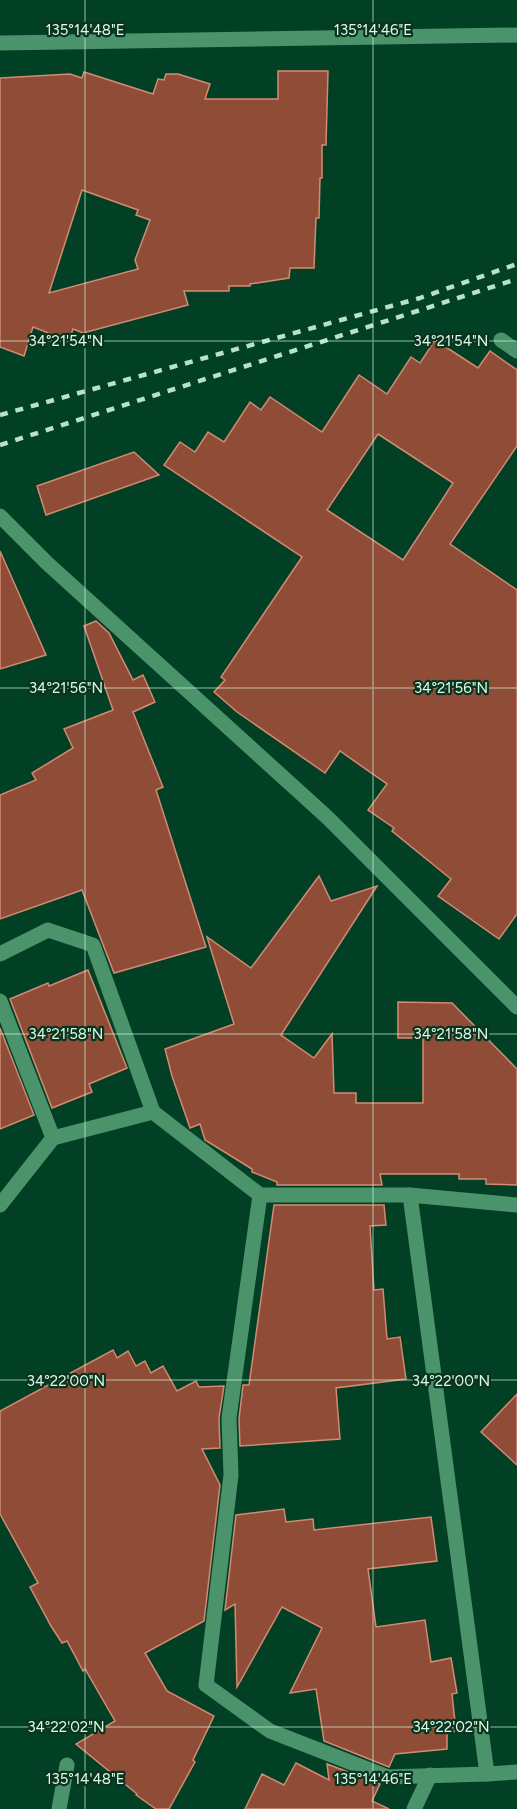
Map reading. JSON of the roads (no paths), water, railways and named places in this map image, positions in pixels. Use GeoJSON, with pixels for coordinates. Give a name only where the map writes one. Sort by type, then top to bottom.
{"type":"FeatureCollection","features":[{"type":"Feature","properties":{"kind":"street"},"geometry":{"type":"LineString","coordinates":[[0,43],[517,35]]}},
{"type":"Feature","properties":{"kind":"street"},"geometry":{"type":"LineString","coordinates":[[501,340],[517,351]]}},
{"type":"Feature","properties":{"kind":"street"},"geometry":{"type":"LineString","coordinates":[[0,516],[47,563],[328,818],[517,1007]]}},
{"type":"Feature","properties":{"kind":"street"},"geometry":{"type":"LineString","coordinates":[[0,954],[48,930],[93,945],[153,1112],[260,1195],[410,1196],[517,1204]]}},
{"type":"Feature","properties":{"kind":"street"},"geometry":{"type":"LineString","coordinates":[[0,1001],[52,1138]]}},
{"type":"Feature","properties":{"kind":"street"},"geometry":{"type":"LineString","coordinates":[[0,1205],[52,1138],[153,1112]]}},
{"type":"Feature","properties":{"kind":"street"},"geometry":{"type":"LineString","coordinates":[[260,1195],[229,1418],[231,1475],[206,1685],[270,1731],[388,1777],[517,1772]]}},
{"type":"Feature","properties":{"kind":"street"},"geometry":{"type":"LineString","coordinates":[[410,1196],[487,1774]]}},
{"type":"Feature","properties":{"kind":"street"},"geometry":{"type":"LineString","coordinates":[[59,1809],[67,1766]]}},
{"type":"Feature","properties":{"kind":"street"},"geometry":{"type":"LineString","coordinates":[[414,1809],[430,1775]]}},
{"type":"Feature","properties":{"kind":"railway"},"geometry":{"type":"LineString","coordinates":[[0,415],[420,298],[517,264]]}},
{"type":"Feature","properties":{"kind":"railway"},"geometry":{"type":"LineString","coordinates":[[0,445],[517,279]]}}]}
